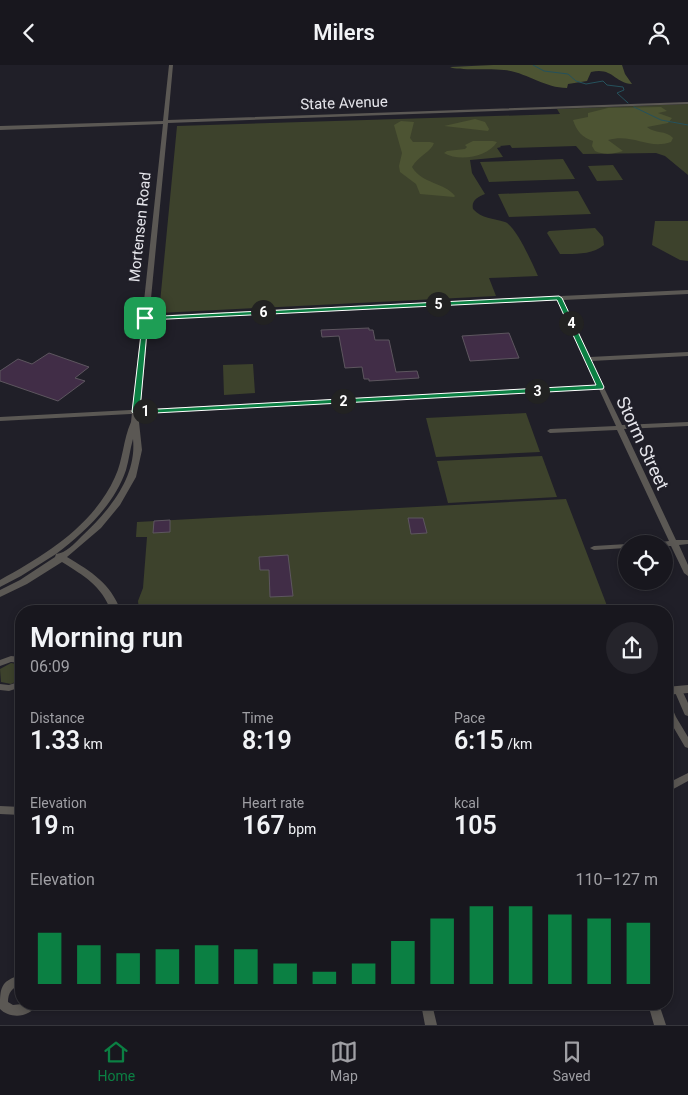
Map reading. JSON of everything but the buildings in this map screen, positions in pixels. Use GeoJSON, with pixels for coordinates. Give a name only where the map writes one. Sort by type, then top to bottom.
{"type":"FeatureCollection","features":[{"type":"Feature","properties":{"kind":"street","name":"Mortensen Road"},"geometry":{"type":"LineString","coordinates":[[0,584],[53,552],[72,537],[99,510],[118,478],[135,422],[171,65]]}},
{"type":"Feature","properties":{"kind":"street","name":"State Avenue"},"geometry":{"type":"LineString","coordinates":[[0,128],[688,103]]}},
{"type":"Feature","properties":{"kind":"street"},"geometry":{"type":"LineString","coordinates":[[145,318],[688,292]]}},
{"type":"Feature","properties":{"kind":"street","name":"Storm Street"},"geometry":{"type":"LineString","coordinates":[[559,298],[688,573]]}},
{"type":"Feature","properties":{"kind":"street"},"geometry":{"type":"LineString","coordinates":[[588,359],[688,354]]}},
{"type":"Feature","properties":{"kind":"street"},"geometry":{"type":"LineString","coordinates":[[0,419],[600,387]]}},
{"type":"Feature","properties":{"kind":"street","name":"Mortensen Road"},"geometry":{"type":"LineString","coordinates":[[110,512],[122,495],[135,465],[138,439],[135,422]]}},
{"type":"Feature","properties":{"kind":"street"},"geometry":{"type":"LineString","coordinates":[[550,431],[688,424]]}},
{"type":"Feature","properties":{"kind":"street"},"geometry":{"type":"LineString","coordinates":[[0,594],[62,558],[81,542],[110,512]]}},
{"type":"Feature","properties":{"kind":"street"},"geometry":{"type":"LineString","coordinates":[[674,543],[688,542]]}},
{"type":"Feature","properties":{"kind":"street"},"geometry":{"type":"LineString","coordinates":[[594,548],[618,546]]}},
{"type":"Feature","properties":{"kind":"street"},"geometry":{"type":"LineString","coordinates":[[53,552],[103,585],[113,605]]}},
{"type":"Feature","properties":{"kind":"street"},"geometry":{"type":"LineString","coordinates":[[0,663],[15,659]]}},
{"type":"Feature","properties":{"kind":"street"},"geometry":{"type":"LineString","coordinates":[[0,687],[9,688],[15,686]]}},
{"type":"Feature","properties":{"kind":"street"},"geometry":{"type":"LineString","coordinates":[[683,690],[688,713]]}},
{"type":"Feature","properties":{"kind":"street"},"geometry":{"type":"LineString","coordinates":[[673,720],[688,745]]}},
{"type":"Feature","properties":{"kind":"street"},"geometry":{"type":"LineString","coordinates":[[673,785],[688,777]]}},
{"type":"Feature","properties":{"kind":"street"},"geometry":{"type":"LineString","coordinates":[[0,810],[15,811]]}},
{"type":"Feature","properties":{"kind":"street"},"geometry":{"type":"LineString","coordinates":[[15,982],[9,985],[2,994],[1,999],[3,1004],[10,1010],[15,1010]]}},
{"type":"Feature","properties":{"kind":"street"},"geometry":{"type":"LineString","coordinates":[[428,1010],[431,1025]]}},
{"type":"Feature","properties":{"kind":"street"},"geometry":{"type":"LineString","coordinates":[[656,1010],[660,1025]]}},
{"type":"Feature","properties":{"kind":"green space"},"geometry":{"type":"Polygon","coordinates":[[[622,65],[625,74],[632,84],[621,81],[609,73],[598,71],[591,72],[587,81],[568,84],[567,88],[543,83],[512,71],[450,67],[622,65]]]}},
{"type":"Feature","properties":{"kind":"green space"},"geometry":{"type":"Polygon","coordinates":[[[688,104],[688,175],[665,156],[656,153],[583,154],[576,146],[512,148],[510,145],[500,146],[497,148],[503,157],[470,160],[472,173],[485,194],[474,201],[473,209],[484,216],[509,225],[524,246],[538,276],[489,278],[496,296],[159,313],[177,126],[560,114],[557,109],[688,104]]]}},
{"type":"Feature","properties":{"kind":"green space"},"geometry":{"type":"Polygon","coordinates":[[[661,107],[667,111],[658,113],[672,118],[668,123],[647,127],[653,131],[670,136],[673,138],[671,142],[655,144],[617,138],[608,140],[623,151],[612,153],[595,151],[592,146],[593,141],[580,133],[573,120],[588,117],[588,113],[608,108],[661,107]]]}},
{"type":"Feature","properties":{"kind":"green space"},"geometry":{"type":"Polygon","coordinates":[[[475,119],[485,122],[489,129],[488,131],[444,126],[475,119]]]}},
{"type":"Feature","properties":{"kind":"green space"},"geometry":{"type":"Polygon","coordinates":[[[401,121],[414,122],[410,138],[413,142],[434,143],[412,167],[416,173],[450,191],[454,197],[420,194],[416,184],[400,172],[399,166],[402,153],[394,125],[401,121]]]}},
{"type":"Feature","properties":{"kind":"green space"},"geometry":{"type":"Polygon","coordinates":[[[473,141],[497,142],[487,151],[473,156],[457,157],[444,153],[465,149],[467,147],[465,145],[473,141]]]}},
{"type":"Feature","properties":{"kind":"green space"},"geometry":{"type":"Polygon","coordinates":[[[563,159],[575,179],[489,182],[480,162],[563,159]]]}},
{"type":"Feature","properties":{"kind":"green space"},"geometry":{"type":"Polygon","coordinates":[[[613,165],[623,180],[597,181],[588,166],[613,165]]]}},
{"type":"Feature","properties":{"kind":"green space"},"geometry":{"type":"Polygon","coordinates":[[[578,191],[591,214],[509,217],[498,194],[578,191]]]}},
{"type":"Feature","properties":{"kind":"green space"},"geometry":{"type":"Polygon","coordinates":[[[655,221],[688,221],[688,261],[680,260],[652,245],[655,221]]]}},
{"type":"Feature","properties":{"kind":"green space"},"geometry":{"type":"Polygon","coordinates":[[[595,228],[603,237],[604,245],[594,251],[583,253],[560,254],[547,233],[549,231],[595,228]]]}},
{"type":"Feature","properties":{"kind":"green space"},"geometry":{"type":"Polygon","coordinates":[[[253,364],[255,393],[224,395],[223,365],[253,364]]]}},
{"type":"Feature","properties":{"kind":"green space"},"geometry":{"type":"Polygon","coordinates":[[[526,413],[540,452],[436,457],[426,418],[526,413]]]}},
{"type":"Feature","properties":{"kind":"green space"},"geometry":{"type":"Polygon","coordinates":[[[542,456],[557,497],[448,503],[437,461],[542,456]]]}},
{"type":"Feature","properties":{"kind":"green space"},"geometry":{"type":"Polygon","coordinates":[[[566,499],[607,605],[138,605],[143,588],[147,537],[136,537],[137,522],[566,499]]]}},
{"type":"Feature","properties":{"kind":"green space"},"geometry":{"type":"Polygon","coordinates":[[[11,663],[15,664],[15,682],[11,684],[1,682],[0,669],[11,663]]]}},
{"type":"Feature","properties":{"kind":"waterway"},"geometry":{"type":"LineString","coordinates":[[533,65],[544,71],[568,74],[576,81],[586,84],[603,81],[607,85],[623,87],[624,90],[617,93],[628,103]]}},
{"type":"Feature","properties":{"kind":"waterway"},"geometry":{"type":"LineString","coordinates":[[634,107],[661,120],[688,125]]}},
{"type":"Feature","properties":{"kind":"route"},"geometry":{"type":"LineString","coordinates":[[559,298],[600,387],[136,412],[145,318],[559,298]]}}]}
